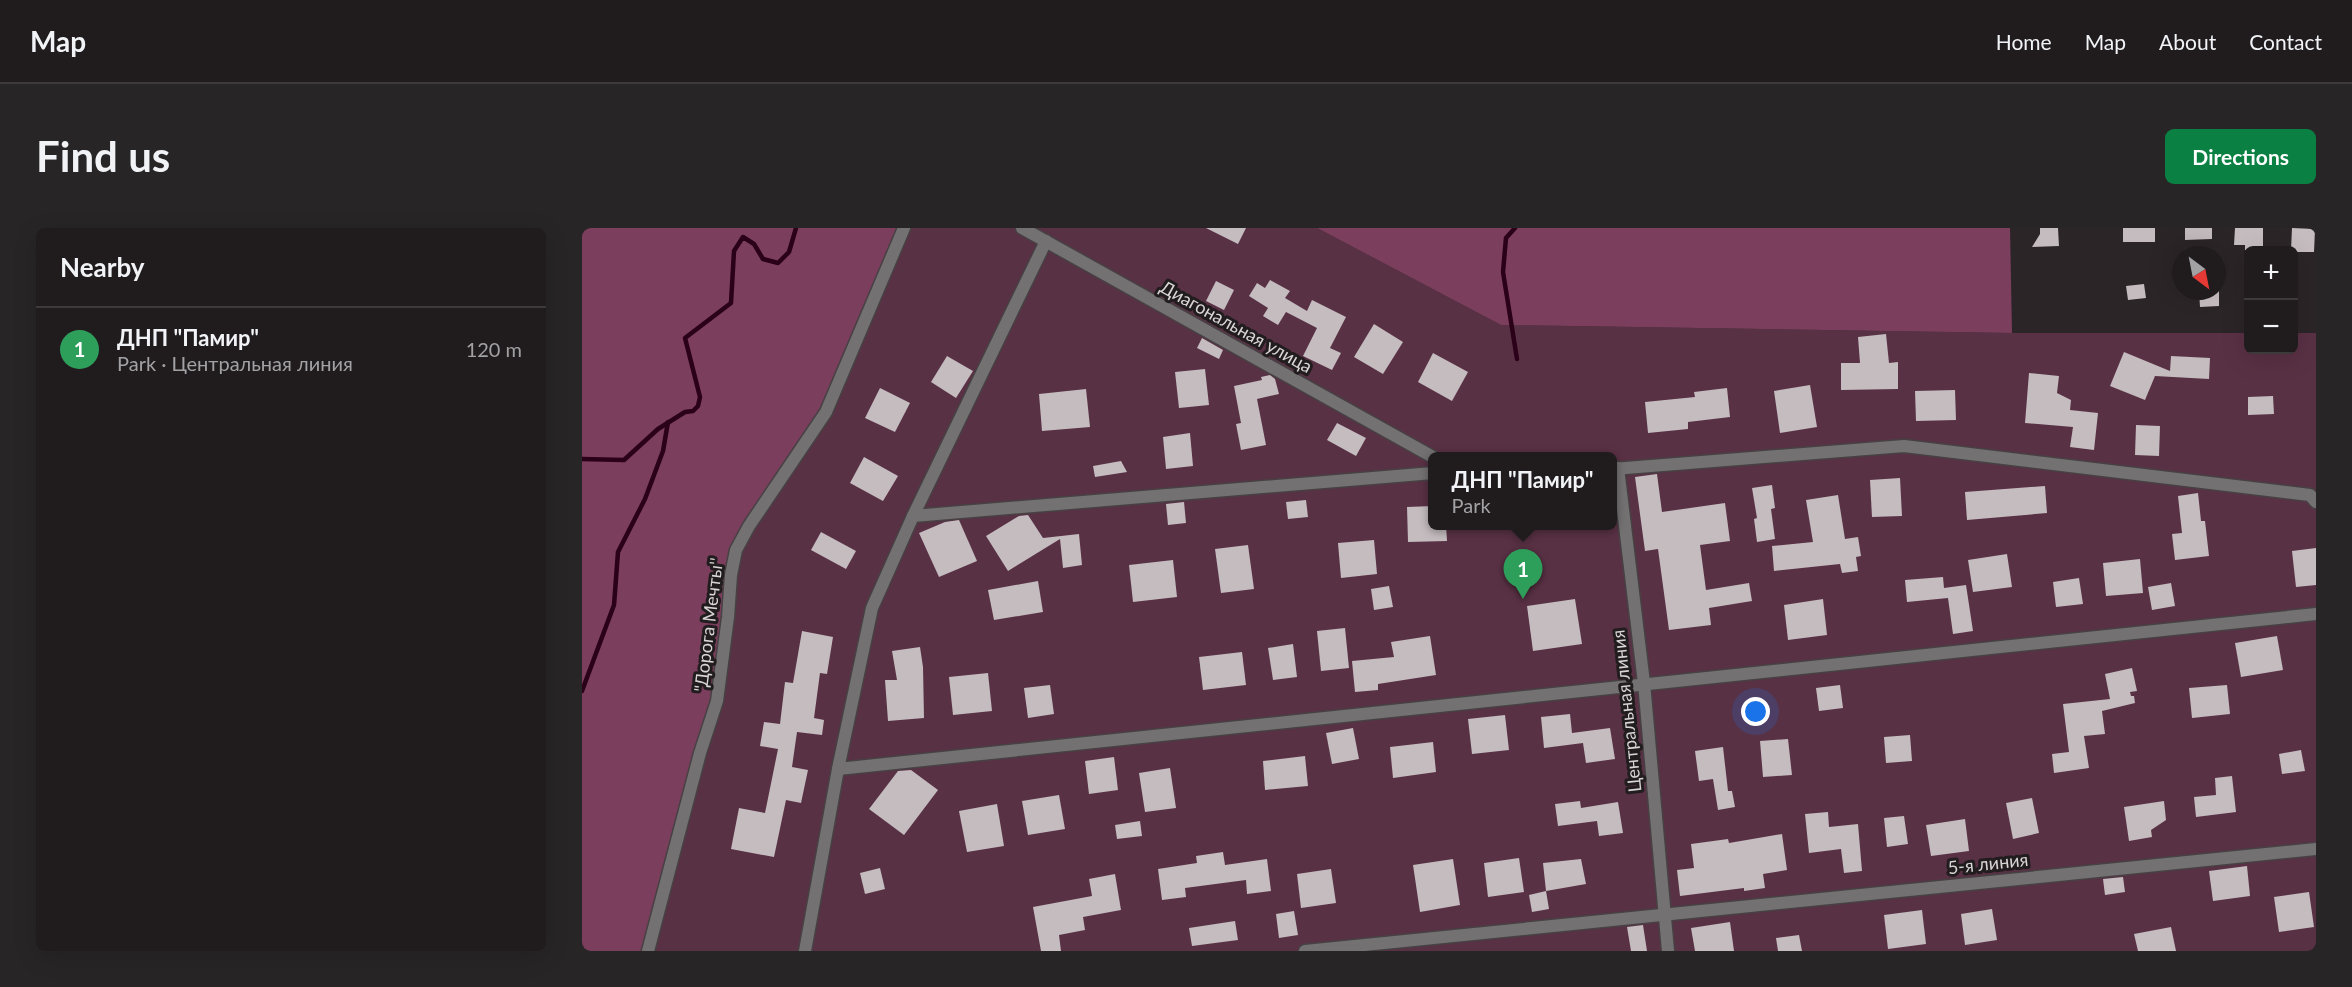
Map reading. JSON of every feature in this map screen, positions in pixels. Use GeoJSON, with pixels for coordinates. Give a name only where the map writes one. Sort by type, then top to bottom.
{"type":"FeatureCollection","features":[{"type":"Feature","properties":{"kind":"street","name":"\"Дорога Мечты''"},"geometry":{"type":"LineString","coordinates":[[648,951],[700,753],[717,701],[731,575],[736,550],[749,526],[826,412],[904,228]]}},
{"type":"Feature","properties":{"kind":"street","name":"Диагональная улица"},"geometry":{"type":"LineString","coordinates":[[1022,228],[1428,454]]}},
{"type":"Feature","properties":{"kind":"street"},"geometry":{"type":"LineString","coordinates":[[805,951],[838,769],[872,608],[913,516],[1046,241]]}},
{"type":"Feature","properties":{"kind":"street"},"geometry":{"type":"LineString","coordinates":[[1617,469],[1904,446],[2310,495],[2316,502]]}},
{"type":"Feature","properties":{"kind":"street"},"geometry":{"type":"LineString","coordinates":[[913,516],[1428,473]]}},
{"type":"Feature","properties":{"kind":"street","name":"Центральная линия"},"geometry":{"type":"LineString","coordinates":[[1617,477],[1644,683],[1668,951]]}},
{"type":"Feature","properties":{"kind":"street"},"geometry":{"type":"LineString","coordinates":[[838,769],[2316,614]]}},
{"type":"Feature","properties":{"kind":"street","name":"5-я линия"},"geometry":{"type":"LineString","coordinates":[[1305,951],[2316,849]]}},
{"type":"Feature","properties":{"kind":"shaded area"},"geometry":{"type":"Polygon","coordinates":[[[582,228],[904,228],[826,412],[736,550],[717,701],[648,951],[582,951],[582,228]]]}},
{"type":"Feature","properties":{"kind":"shaded area"},"geometry":{"type":"Polygon","coordinates":[[[904,228],[1317,228],[1501,325],[2012,333],[2244,333],[2244,354],[2298,354],[2298,333],[2316,333],[2316,951],[648,951],[736,550],[904,228]]]}},
{"type":"Feature","properties":{"kind":"shaded area"},"geometry":{"type":"Polygon","coordinates":[[[1317,228],[2010,228],[2012,333],[1501,325],[1317,228]]]}},
{"type":"Feature","properties":{"kind":"building"},"geometry":{"type":"Polygon","coordinates":[[[1206,228],[1246,228],[1238,244],[1206,228]]]}},
{"type":"Feature","properties":{"kind":"building"},"geometry":{"type":"Polygon","coordinates":[[[2040,228],[2058,228],[2059,246],[2032,247],[2040,234],[2040,228]]]}},
{"type":"Feature","properties":{"kind":"building"},"geometry":{"type":"Polygon","coordinates":[[[2123,228],[2155,228],[2155,242],[2123,242],[2123,228]]]}},
{"type":"Feature","properties":{"kind":"building"},"geometry":{"type":"Polygon","coordinates":[[[2185,228],[2212,228],[2212,239],[2185,240],[2185,228]]]}},
{"type":"Feature","properties":{"kind":"building"},"geometry":{"type":"Polygon","coordinates":[[[2235,228],[2263,228],[2263,246],[2234,245],[2235,228]]]}},
{"type":"Feature","properties":{"kind":"building"},"geometry":{"type":"Polygon","coordinates":[[[2292,228],[2315,229],[2314,252],[2298,252],[2298,246],[2291,246],[2292,228]]]}},
{"type":"Feature","properties":{"kind":"building"},"geometry":{"type":"Polygon","coordinates":[[[1270,280],[1290,291],[1285,298],[1307,311],[1312,300],[1346,317],[1330,348],[1341,353],[1332,370],[1303,356],[1317,328],[1286,312],[1278,325],[1263,316],[1268,308],[1249,296],[1257,283],[1265,288],[1270,280]]]}},
{"type":"Feature","properties":{"kind":"building"},"geometry":{"type":"Polygon","coordinates":[[[1216,281],[1234,290],[1224,310],[1206,301],[1216,281]]]}},
{"type":"Feature","properties":{"kind":"building"},"geometry":{"type":"Polygon","coordinates":[[[2144,284],[2146,298],[2128,300],[2126,286],[2144,284]]]}},
{"type":"Feature","properties":{"kind":"building"},"geometry":{"type":"Polygon","coordinates":[[[2200,300],[2219,300],[2219,306],[2200,307],[2200,300]]]}},
{"type":"Feature","properties":{"kind":"building"},"geometry":{"type":"Polygon","coordinates":[[[1374,324],[1403,342],[1383,374],[1354,357],[1374,324]]]}},
{"type":"Feature","properties":{"kind":"building"},"geometry":{"type":"Polygon","coordinates":[[[1886,334],[1889,363],[1898,362],[1898,389],[1841,390],[1841,363],[1860,363],[1858,337],[1886,334]]]}},
{"type":"Feature","properties":{"kind":"building"},"geometry":{"type":"Polygon","coordinates":[[[1202,338],[1223,350],[1219,359],[1197,348],[1202,338]]]}},
{"type":"Feature","properties":{"kind":"building"},"geometry":{"type":"Polygon","coordinates":[[[2124,352],[2170,371],[2171,356],[2210,358],[2209,379],[2155,376],[2145,400],[2110,386],[2124,352]]]}},
{"type":"Feature","properties":{"kind":"building"},"geometry":{"type":"Polygon","coordinates":[[[1433,353],[1468,372],[1452,401],[1418,382],[1433,353]]]}},
{"type":"Feature","properties":{"kind":"building"},"geometry":{"type":"Polygon","coordinates":[[[947,356],[973,371],[956,398],[931,382],[947,356]]]}},
{"type":"Feature","properties":{"kind":"building"},"geometry":{"type":"Polygon","coordinates":[[[1205,369],[1209,405],[1179,408],[1175,372],[1205,369]]]}},
{"type":"Feature","properties":{"kind":"building"},"geometry":{"type":"Polygon","coordinates":[[[2029,373],[2059,376],[2057,393],[2071,400],[2070,410],[2098,413],[2094,450],[2070,447],[2073,427],[2025,423],[2029,373]]]}},
{"type":"Feature","properties":{"kind":"building"},"geometry":{"type":"Polygon","coordinates":[[[1270,375],[1275,379],[1279,394],[1257,399],[1266,445],[1241,450],[1236,424],[1241,423],[1234,386],[1262,380],[1261,377],[1270,375]]]}},
{"type":"Feature","properties":{"kind":"building"},"geometry":{"type":"Polygon","coordinates":[[[1810,385],[1817,427],[1780,433],[1774,391],[1810,385]]]}},
{"type":"Feature","properties":{"kind":"building"},"geometry":{"type":"Polygon","coordinates":[[[880,388],[910,403],[895,432],[865,418],[880,388]]]}},
{"type":"Feature","properties":{"kind":"building"},"geometry":{"type":"Polygon","coordinates":[[[1727,388],[1730,417],[1688,422],[1688,429],[1648,433],[1645,402],[1695,397],[1694,392],[1727,388]]]}},
{"type":"Feature","properties":{"kind":"building"},"geometry":{"type":"Polygon","coordinates":[[[1086,389],[1090,427],[1042,431],[1039,394],[1086,389]]]}},
{"type":"Feature","properties":{"kind":"building"},"geometry":{"type":"Polygon","coordinates":[[[1955,390],[1956,420],[1916,421],[1915,391],[1955,390]]]}},
{"type":"Feature","properties":{"kind":"building"},"geometry":{"type":"Polygon","coordinates":[[[2273,396],[2274,414],[2248,415],[2248,397],[2273,396]]]}},
{"type":"Feature","properties":{"kind":"building"},"geometry":{"type":"Polygon","coordinates":[[[1337,423],[1366,438],[1356,456],[1327,440],[1337,423]]]}},
{"type":"Feature","properties":{"kind":"building"},"geometry":{"type":"Polygon","coordinates":[[[2136,425],[2160,426],[2159,456],[2135,455],[2136,425]]]}},
{"type":"Feature","properties":{"kind":"building"},"geometry":{"type":"Polygon","coordinates":[[[1190,433],[1193,466],[1166,469],[1163,437],[1190,433]]]}},
{"type":"Feature","properties":{"kind":"building"},"geometry":{"type":"Polygon","coordinates":[[[864,457],[898,476],[883,501],[850,483],[864,457]]]}},
{"type":"Feature","properties":{"kind":"building"},"geometry":{"type":"Polygon","coordinates":[[[1121,461],[1127,472],[1095,477],[1093,466],[1121,461]]]}},
{"type":"Feature","properties":{"kind":"building"},"geometry":{"type":"Polygon","coordinates":[[[1657,474],[1662,512],[1725,503],[1730,541],[1700,545],[1706,590],[1749,583],[1752,601],[1709,608],[1711,625],[1669,630],[1658,549],[1645,551],[1635,477],[1657,474]]]}},
{"type":"Feature","properties":{"kind":"building"},"geometry":{"type":"Polygon","coordinates":[[[1900,478],[1902,516],[1872,517],[1870,480],[1900,478]]]}},
{"type":"Feature","properties":{"kind":"building"},"geometry":{"type":"Polygon","coordinates":[[[1772,485],[1775,508],[1771,509],[1775,539],[1757,542],[1754,519],[1757,518],[1752,488],[1772,485]]]}},
{"type":"Feature","properties":{"kind":"building"},"geometry":{"type":"Polygon","coordinates":[[[2045,486],[2047,513],[1967,520],[1965,492],[2045,486]]]}},
{"type":"Feature","properties":{"kind":"building"},"geometry":{"type":"Polygon","coordinates":[[[2198,493],[2201,521],[2205,521],[2209,556],[2175,560],[2172,534],[2182,533],[2178,496],[2198,493]]]}},
{"type":"Feature","properties":{"kind":"building"},"geometry":{"type":"Polygon","coordinates":[[[1838,495],[1845,539],[1858,537],[1861,556],[1856,557],[1858,571],[1842,573],[1840,564],[1774,571],[1772,546],[1813,542],[1806,500],[1838,495]]]}},
{"type":"Feature","properties":{"kind":"building"},"geometry":{"type":"Polygon","coordinates":[[[1306,500],[1308,517],[1288,519],[1286,502],[1306,500]]]}},
{"type":"Feature","properties":{"kind":"building"},"geometry":{"type":"Polygon","coordinates":[[[1184,502],[1186,523],[1168,525],[1166,504],[1184,502]]]}},
{"type":"Feature","properties":{"kind":"building"},"geometry":{"type":"Polygon","coordinates":[[[1428,506],[1428,530],[1446,530],[1447,541],[1408,542],[1407,507],[1428,506]]]}},
{"type":"Feature","properties":{"kind":"building"},"geometry":{"type":"Polygon","coordinates":[[[1028,515],[1043,538],[1079,534],[1082,565],[1063,568],[1060,539],[1008,571],[986,536],[1019,516],[1028,515]]]}},
{"type":"Feature","properties":{"kind":"building"},"geometry":{"type":"Polygon","coordinates":[[[959,520],[977,561],[939,577],[919,533],[945,522],[959,520]]]}},
{"type":"Feature","properties":{"kind":"building"},"geometry":{"type":"Polygon","coordinates":[[[821,532],[856,551],[846,569],[811,550],[821,532]]]}},
{"type":"Feature","properties":{"kind":"building"},"geometry":{"type":"Polygon","coordinates":[[[1374,540],[1377,574],[1341,578],[1338,543],[1374,540]]]}},
{"type":"Feature","properties":{"kind":"building"},"geometry":{"type":"Polygon","coordinates":[[[1248,545],[1254,589],[1221,593],[1215,549],[1248,545]]]}},
{"type":"Feature","properties":{"kind":"building"},"geometry":{"type":"Polygon","coordinates":[[[2316,548],[2316,585],[2296,587],[2292,551],[2316,548]]]}},
{"type":"Feature","properties":{"kind":"building"},"geometry":{"type":"Polygon","coordinates":[[[2007,554],[2012,587],[1973,592],[1968,560],[2007,554]]]}},
{"type":"Feature","properties":{"kind":"building"},"geometry":{"type":"Polygon","coordinates":[[[2140,559],[2143,593],[2106,596],[2103,563],[2140,559]]]}},
{"type":"Feature","properties":{"kind":"building"},"geometry":{"type":"Polygon","coordinates":[[[1173,560],[1177,597],[1133,602],[1129,565],[1173,560]]]}},
{"type":"Feature","properties":{"kind":"building"},"geometry":{"type":"Polygon","coordinates":[[[1943,577],[1944,588],[1966,585],[1973,631],[1953,634],[1948,598],[1907,602],[1905,580],[1943,577]]]}},
{"type":"Feature","properties":{"kind":"building"},"geometry":{"type":"Polygon","coordinates":[[[2079,578],[2083,604],[2056,607],[2053,582],[2079,578]]]}},
{"type":"Feature","properties":{"kind":"building"},"geometry":{"type":"Polygon","coordinates":[[[1038,581],[1043,612],[994,620],[988,590],[1038,581]]]}},
{"type":"Feature","properties":{"kind":"building"},"geometry":{"type":"Polygon","coordinates":[[[2171,583],[2175,606],[2152,610],[2148,587],[2171,583]]]}},
{"type":"Feature","properties":{"kind":"building"},"geometry":{"type":"Polygon","coordinates":[[[1389,586],[1393,607],[1374,610],[1371,589],[1389,586]]]}},
{"type":"Feature","properties":{"kind":"building"},"geometry":{"type":"Polygon","coordinates":[[[1575,599],[1582,644],[1533,651],[1527,606],[1575,599]]]}},
{"type":"Feature","properties":{"kind":"building"},"geometry":{"type":"Polygon","coordinates":[[[1823,599],[1827,635],[1788,640],[1784,605],[1823,599]]]}},
{"type":"Feature","properties":{"kind":"building"},"geometry":{"type":"Polygon","coordinates":[[[1345,628],[1349,668],[1321,671],[1317,631],[1345,628]]]}},
{"type":"Feature","properties":{"kind":"building"},"geometry":{"type":"Polygon","coordinates":[[[802,631],[833,637],[827,674],[820,673],[814,718],[824,720],[822,735],[797,732],[792,767],[808,770],[801,803],[786,800],[774,857],[731,849],[739,808],[765,813],[778,749],[760,746],[764,722],[780,724],[785,682],[793,683],[802,631]]]}},
{"type":"Feature","properties":{"kind":"building"},"geometry":{"type":"Polygon","coordinates":[[[1430,636],[1436,675],[1378,684],[1378,690],[1355,692],[1352,661],[1394,657],[1391,642],[1430,636]]]}},
{"type":"Feature","properties":{"kind":"building"},"geometry":{"type":"Polygon","coordinates":[[[2277,636],[2283,670],[2241,677],[2235,643],[2277,636]]]}},
{"type":"Feature","properties":{"kind":"building"},"geometry":{"type":"Polygon","coordinates":[[[1293,644],[1297,677],[1273,680],[1268,648],[1293,644]]]}},
{"type":"Feature","properties":{"kind":"building"},"geometry":{"type":"Polygon","coordinates":[[[920,647],[923,667],[924,718],[888,721],[885,680],[897,680],[892,651],[920,647]]]}},
{"type":"Feature","properties":{"kind":"building"},"geometry":{"type":"Polygon","coordinates":[[[1242,652],[1246,685],[1203,690],[1199,657],[1242,652]]]}},
{"type":"Feature","properties":{"kind":"building"},"geometry":{"type":"Polygon","coordinates":[[[2132,668],[2137,691],[2130,692],[2131,696],[2134,696],[2135,703],[2102,711],[2105,734],[2084,736],[2089,768],[2054,773],[2052,754],[2069,752],[2063,704],[2110,699],[2105,674],[2132,668]]]}},
{"type":"Feature","properties":{"kind":"building"},"geometry":{"type":"Polygon","coordinates":[[[988,673],[992,711],[953,715],[949,677],[988,673]]]}},
{"type":"Feature","properties":{"kind":"building"},"geometry":{"type":"Polygon","coordinates":[[[1050,685],[1054,714],[1028,718],[1024,688],[1050,685]]]}},
{"type":"Feature","properties":{"kind":"building"},"geometry":{"type":"Polygon","coordinates":[[[1840,685],[1843,708],[1819,711],[1816,688],[1840,685]]]}},
{"type":"Feature","properties":{"kind":"building"},"geometry":{"type":"Polygon","coordinates":[[[2227,685],[2230,714],[2192,718],[2189,688],[2227,685]]]}},
{"type":"Feature","properties":{"kind":"building"},"geometry":{"type":"Polygon","coordinates":[[[1570,714],[1572,733],[1610,728],[1615,759],[1586,763],[1583,743],[1544,748],[1541,717],[1570,714]]]}},
{"type":"Feature","properties":{"kind":"building"},"geometry":{"type":"Polygon","coordinates":[[[1505,715],[1509,750],[1472,754],[1468,719],[1505,715]]]}},
{"type":"Feature","properties":{"kind":"building"},"geometry":{"type":"Polygon","coordinates":[[[1353,728],[1359,759],[1332,764],[1326,733],[1353,728]]]}},
{"type":"Feature","properties":{"kind":"building"},"geometry":{"type":"Polygon","coordinates":[[[1910,735],[1912,761],[1886,763],[1884,737],[1910,735]]]}},
{"type":"Feature","properties":{"kind":"building"},"geometry":{"type":"Polygon","coordinates":[[[1788,739],[1792,775],[1763,777],[1760,741],[1788,739]]]}},
{"type":"Feature","properties":{"kind":"building"},"geometry":{"type":"Polygon","coordinates":[[[1433,742],[1436,772],[1393,778],[1390,747],[1433,742]]]}},
{"type":"Feature","properties":{"kind":"building"},"geometry":{"type":"Polygon","coordinates":[[[1723,747],[1728,791],[1732,791],[1735,807],[1718,810],[1713,779],[1699,781],[1695,751],[1723,747]]]}},
{"type":"Feature","properties":{"kind":"building"},"geometry":{"type":"Polygon","coordinates":[[[2301,750],[2305,771],[2282,774],[2279,754],[2301,750]]]}},
{"type":"Feature","properties":{"kind":"building"},"geometry":{"type":"Polygon","coordinates":[[[1305,756],[1308,786],[1265,790],[1263,761],[1305,756]]]}},
{"type":"Feature","properties":{"kind":"building"},"geometry":{"type":"Polygon","coordinates":[[[1114,757],[1118,790],[1089,794],[1085,761],[1114,757]]]}},
{"type":"Feature","properties":{"kind":"building"},"geometry":{"type":"Polygon","coordinates":[[[1170,768],[1176,808],[1145,812],[1139,773],[1170,768]]]}},
{"type":"Feature","properties":{"kind":"building"},"geometry":{"type":"Polygon","coordinates":[[[911,770],[938,790],[904,835],[869,809],[898,771],[911,770]]]}},
{"type":"Feature","properties":{"kind":"building"},"geometry":{"type":"Polygon","coordinates":[[[2232,776],[2236,812],[2196,817],[2194,797],[2216,795],[2215,778],[2232,776]]]}},
{"type":"Feature","properties":{"kind":"building"},"geometry":{"type":"Polygon","coordinates":[[[1059,795],[1065,829],[1028,835],[1022,801],[1059,795]]]}},
{"type":"Feature","properties":{"kind":"building"},"geometry":{"type":"Polygon","coordinates":[[[2032,798],[2039,833],[2013,839],[2006,803],[2032,798]]]}},
{"type":"Feature","properties":{"kind":"building"},"geometry":{"type":"Polygon","coordinates":[[[1580,801],[1581,808],[1618,802],[1623,833],[1599,836],[1597,821],[1558,826],[1555,804],[1580,801]]]}},
{"type":"Feature","properties":{"kind":"building"},"geometry":{"type":"Polygon","coordinates":[[[2164,801],[2166,820],[2151,830],[2152,837],[2129,841],[2124,807],[2164,801]]]}},
{"type":"Feature","properties":{"kind":"building"},"geometry":{"type":"Polygon","coordinates":[[[997,804],[1004,846],[967,852],[959,811],[997,804]]]}},
{"type":"Feature","properties":{"kind":"building"},"geometry":{"type":"Polygon","coordinates":[[[1828,812],[1829,827],[1858,824],[1862,871],[1844,873],[1841,849],[1809,853],[1805,814],[1828,812]]]}},
{"type":"Feature","properties":{"kind":"building"},"geometry":{"type":"Polygon","coordinates":[[[1904,816],[1908,844],[1887,847],[1884,818],[1904,816]]]}},
{"type":"Feature","properties":{"kind":"building"},"geometry":{"type":"Polygon","coordinates":[[[1965,819],[1969,851],[1931,856],[1926,825],[1965,819]]]}},
{"type":"Feature","properties":{"kind":"building"},"geometry":{"type":"Polygon","coordinates":[[[1140,821],[1142,836],[1117,839],[1115,825],[1140,821]]]}},
{"type":"Feature","properties":{"kind":"building"},"geometry":{"type":"Polygon","coordinates":[[[1782,834],[1787,870],[1763,874],[1765,888],[1744,891],[1744,888],[1680,896],[1677,870],[1694,868],[1691,844],[1728,839],[1729,843],[1782,834]]]}},
{"type":"Feature","properties":{"kind":"building"},"geometry":{"type":"Polygon","coordinates":[[[1223,852],[1225,865],[1267,859],[1271,891],[1247,894],[1246,880],[1185,888],[1186,897],[1162,900],[1158,869],[1197,863],[1196,856],[1223,852]]]}},
{"type":"Feature","properties":{"kind":"building"},"geometry":{"type":"Polygon","coordinates":[[[1519,858],[1524,892],[1488,897],[1484,863],[1519,858]]]}},
{"type":"Feature","properties":{"kind":"building"},"geometry":{"type":"Polygon","coordinates":[[[1453,859],[1460,905],[1420,912],[1413,865],[1453,859]]]}},
{"type":"Feature","properties":{"kind":"building"},"geometry":{"type":"Polygon","coordinates":[[[1581,859],[1586,884],[1546,891],[1543,863],[1581,859]]]}},
{"type":"Feature","properties":{"kind":"building"},"geometry":{"type":"Polygon","coordinates":[[[2247,866],[2250,896],[2213,901],[2209,871],[2247,866]]]}},
{"type":"Feature","properties":{"kind":"building"},"geometry":{"type":"Polygon","coordinates":[[[880,868],[885,889],[865,894],[860,873],[880,868]]]}},
{"type":"Feature","properties":{"kind":"building"},"geometry":{"type":"Polygon","coordinates":[[[1331,869],[1336,903],[1301,908],[1297,874],[1331,869]]]}},
{"type":"Feature","properties":{"kind":"building"},"geometry":{"type":"Polygon","coordinates":[[[1115,874],[1121,910],[1083,917],[1085,930],[1059,935],[1061,951],[1041,951],[1033,907],[1092,896],[1089,879],[1115,874]]]}},
{"type":"Feature","properties":{"kind":"building"},"geometry":{"type":"Polygon","coordinates":[[[2123,877],[2125,892],[2105,895],[2103,879],[2123,877]]]}},
{"type":"Feature","properties":{"kind":"building"},"geometry":{"type":"Polygon","coordinates":[[[1546,891],[1549,909],[1532,912],[1529,895],[1546,891]]]}},
{"type":"Feature","properties":{"kind":"building"},"geometry":{"type":"Polygon","coordinates":[[[2309,892],[2314,927],[2279,932],[2274,897],[2309,892]]]}},
{"type":"Feature","properties":{"kind":"building"},"geometry":{"type":"Polygon","coordinates":[[[1992,909],[1997,940],[1965,945],[1961,914],[1992,909]]]}},
{"type":"Feature","properties":{"kind":"building"},"geometry":{"type":"Polygon","coordinates":[[[1922,910],[1926,944],[1888,949],[1884,915],[1922,910]]]}},
{"type":"Feature","properties":{"kind":"building"},"geometry":{"type":"Polygon","coordinates":[[[1294,911],[1298,935],[1279,938],[1276,914],[1294,911]]]}},
{"type":"Feature","properties":{"kind":"building"},"geometry":{"type":"Polygon","coordinates":[[[1235,921],[1238,940],[1192,946],[1189,928],[1235,921]]]}},
{"type":"Feature","properties":{"kind":"building"},"geometry":{"type":"Polygon","coordinates":[[[1730,922],[1734,951],[1695,951],[1691,928],[1730,922]]]}},
{"type":"Feature","properties":{"kind":"building"},"geometry":{"type":"Polygon","coordinates":[[[1643,925],[1647,951],[1631,951],[1627,927],[1643,925]]]}},
{"type":"Feature","properties":{"kind":"building"},"geometry":{"type":"Polygon","coordinates":[[[2171,927],[2176,951],[2138,951],[2134,934],[2171,927]]]}},
{"type":"Feature","properties":{"kind":"building"},"geometry":{"type":"Polygon","coordinates":[[[1799,935],[1802,951],[1778,951],[1776,938],[1799,935]]]}},
{"type":"Feature","properties":{"kind":"waterway"},"geometry":{"type":"LineString","coordinates":[[582,459],[624,460],[658,429],[685,412],[693,411],[698,406],[700,397],[685,338],[731,303],[734,251],[743,237],[754,244],[763,259],[778,263],[789,252],[796,228]]}},
{"type":"Feature","properties":{"kind":"waterway"},"geometry":{"type":"LineString","coordinates":[[1515,228],[1506,238],[1503,272],[1517,359]]}},
{"type":"Feature","properties":{"kind":"waterway"},"geometry":{"type":"LineString","coordinates":[[582,691],[614,605],[618,552],[645,499],[663,451],[668,422]]}},
{"type":"Feature","properties":{"kind":"place","name":"ДНП \"Памир\""},"geometry":{"type":"Point","coordinates":[1523,599]}}]}
